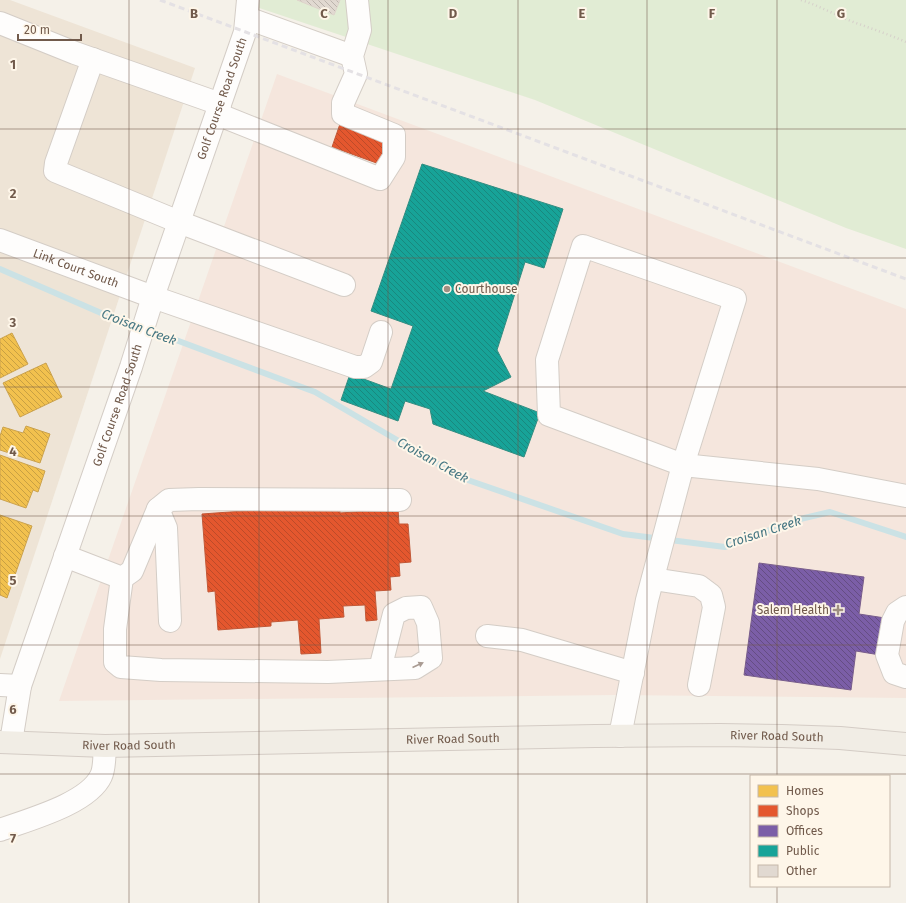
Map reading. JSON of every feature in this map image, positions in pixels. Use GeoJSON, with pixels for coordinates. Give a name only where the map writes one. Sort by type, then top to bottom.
{"type":"FeatureCollection","features":[{"type":"Feature","properties":{"kind":"main road","name":"River Road South"},"geometry":{"type":"LineString","coordinates":[[6,742],[105,746],[620,736],[782,736],[840,738],[906,744]]}},
{"type":"Feature","properties":{"kind":"street"},"geometry":{"type":"LineString","coordinates":[[0,23],[218,109],[380,179],[394,157],[394,136],[343,114],[343,103],[356,74],[352,56],[360,30],[356,0]]}},
{"type":"Feature","properties":{"kind":"street"},"geometry":{"type":"LineString","coordinates":[[247,9],[352,56]]}},
{"type":"Feature","properties":{"kind":"street","name":"Golf Course Road South"},"geometry":{"type":"LineString","coordinates":[[6,742],[10,686],[65,556],[245,32],[247,9]]}},
{"type":"Feature","properties":{"kind":"street"},"geometry":{"type":"LineString","coordinates":[[93,59],[56,163],[55,171],[179,222],[344,285]]}},
{"type":"Feature","properties":{"kind":"street","name":"Link Court South"},"geometry":{"type":"LineString","coordinates":[[0,240],[153,297],[355,367],[364,367],[371,362],[381,332]]}},
{"type":"Feature","properties":{"kind":"street"},"geometry":{"type":"LineString","coordinates":[[620,736],[647,600],[683,465],[735,299],[582,246],[547,360],[549,415],[683,465],[818,479],[906,496]]}},
{"type":"Feature","properties":{"kind":"street"},"geometry":{"type":"LineString","coordinates":[[380,669],[328,672],[161,670],[121,668],[115,662],[115,629],[122,578],[132,571],[158,509],[169,500],[199,498],[400,500]]}},
{"type":"Feature","properties":{"kind":"street"},"geometry":{"type":"LineString","coordinates":[[158,509],[166,528],[170,621]]}},
{"type":"Feature","properties":{"kind":"street"},"geometry":{"type":"LineString","coordinates":[[65,556],[122,578]]}},
{"type":"Feature","properties":{"kind":"street"},"geometry":{"type":"LineString","coordinates":[[655,570],[699,586],[711,595],[714,607],[699,685]]}},
{"type":"Feature","properties":{"kind":"street"},"geometry":{"type":"LineString","coordinates":[[906,607],[897,613],[893,621],[887,655],[894,673],[906,677]]}},
{"type":"Feature","properties":{"kind":"street"},"geometry":{"type":"LineString","coordinates":[[487,636],[522,640],[633,673]]}},
{"type":"Feature","properties":{"kind":"street"},"geometry":{"type":"LineString","coordinates":[[0,830],[64,806],[83,795],[100,778],[105,746]]}},
{"type":"Feature","properties":{"kind":"path"},"geometry":{"type":"LineString","coordinates":[[801,0],[817,5],[855,23],[891,35],[906,42]]}},
{"type":"Feature","properties":{"kind":"shaded area"},"geometry":{"type":"Polygon","coordinates":[[[0,0],[10,0],[195,68],[0,659],[0,0]]]}},
{"type":"Feature","properties":{"kind":"shaded area"},"geometry":{"type":"Polygon","coordinates":[[[277,74],[906,309],[906,698],[615,695],[59,701],[277,74]]]}},
{"type":"Feature","properties":{"kind":"green space"},"geometry":{"type":"Polygon","coordinates":[[[235,0],[906,0],[906,249],[846,228],[535,100],[235,0]]]}},
{"type":"Feature","properties":{"kind":"building: Homes"},"geometry":{"type":"Polygon","coordinates":[[[12,333],[28,364],[0,378],[0,339],[12,333]]]}},
{"type":"Feature","properties":{"kind":"building: Homes"},"geometry":{"type":"Polygon","coordinates":[[[46,363],[62,397],[20,417],[3,383],[46,363]]]}},
{"type":"Feature","properties":{"kind":"building: Homes"},"geometry":{"type":"Polygon","coordinates":[[[26,426],[50,434],[40,463],[0,450],[0,436],[3,427],[23,433],[26,426]]]}},
{"type":"Feature","properties":{"kind":"building: Homes"},"geometry":{"type":"Polygon","coordinates":[[[0,455],[45,471],[38,492],[33,490],[26,508],[0,499],[0,455]]]}},
{"type":"Feature","properties":{"kind":"building: Homes"},"geometry":{"type":"Polygon","coordinates":[[[0,515],[32,526],[7,598],[0,595],[0,515]]]}},
{"type":"Feature","properties":{"kind":"building: Shops"},"geometry":{"type":"Polygon","coordinates":[[[341,121],[394,140],[385,166],[332,147],[341,121]]]}},
{"type":"Feature","properties":{"kind":"building: Shops"},"geometry":{"type":"Polygon","coordinates":[[[340,504],[340,513],[398,509],[399,524],[408,524],[411,562],[399,563],[400,576],[390,577],[391,590],[375,591],[377,620],[366,621],[365,605],[343,606],[344,617],[319,619],[321,653],[301,654],[298,620],[271,622],[271,626],[218,630],[215,591],[208,592],[202,514],[340,504]]]}},
{"type":"Feature","properties":{"kind":"building: Offices"},"geometry":{"type":"Polygon","coordinates":[[[759,563],[864,577],[859,614],[885,618],[880,655],[856,651],[851,690],[744,675],[759,563]]]}},
{"type":"Feature","properties":{"kind":"building: Public","name":"Courthouse"},"geometry":{"type":"Polygon","coordinates":[[[422,164],[563,209],[544,268],[525,262],[497,350],[511,377],[483,391],[540,413],[524,457],[433,424],[430,409],[405,401],[398,421],[341,400],[350,374],[391,389],[413,326],[371,311],[422,164]]]}},
{"type":"Feature","properties":{"kind":"building: Other"},"geometry":{"type":"Polygon","coordinates":[[[297,0],[340,0],[334,15],[297,0]]]}},
{"type":"Feature","properties":{"kind":"waterway","name":"Croisan Creek"},"geometry":{"type":"LineString","coordinates":[[0,269],[124,323],[168,337],[315,392],[462,478],[623,534],[725,547],[796,520],[830,512],[906,537]]}},
{"type":"Feature","properties":{"kind":"railway"},"geometry":{"type":"LineString","coordinates":[[160,0],[906,279]]}},
{"type":"Feature","properties":{"kind":"place","name":"Courthouse"},"geometry":{"type":"Point","coordinates":[447,289]}},
{"type":"Feature","properties":{"kind":"place","name":"Salem Health"},"geometry":{"type":"Point","coordinates":[838,610]}}]}
